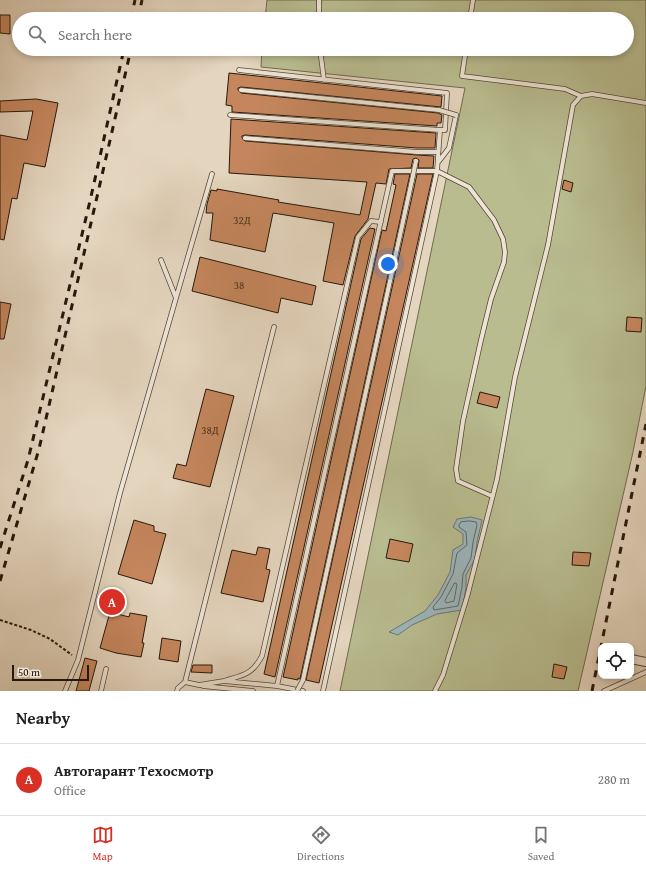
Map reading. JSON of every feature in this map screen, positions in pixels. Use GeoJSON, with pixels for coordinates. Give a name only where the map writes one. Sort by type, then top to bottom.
{"type":"FeatureCollection","features":[{"type":"Feature","properties":{"kind":"street"},"geometry":{"type":"LineString","coordinates":[[634,660],[646,662]]}},
{"type":"Feature","properties":{"kind":"lane"},"geometry":{"type":"LineString","coordinates":[[319,0],[319,12]]}},
{"type":"Feature","properties":{"kind":"lane"},"geometry":{"type":"LineString","coordinates":[[471,12],[473,0]]}},
{"type":"Feature","properties":{"kind":"lane"},"geometry":{"type":"LineString","coordinates":[[321,56],[324,80]]}},
{"type":"Feature","properties":{"kind":"lane"},"geometry":{"type":"LineString","coordinates":[[465,56],[462,76],[565,89],[581,96],[592,94],[646,103]]}},
{"type":"Feature","properties":{"kind":"lane"},"geometry":{"type":"LineString","coordinates":[[230,115],[445,130],[446,93],[239,70]]}},
{"type":"Feature","properties":{"kind":"lane"},"geometry":{"type":"LineString","coordinates":[[241,90],[439,110],[456,115],[449,148],[438,161]]}},
{"type":"Feature","properties":{"kind":"lane"},"geometry":{"type":"LineString","coordinates":[[435,691],[443,675],[467,597],[492,496],[515,377],[548,245],[573,105],[581,96]]}},
{"type":"Feature","properties":{"kind":"lane"},"geometry":{"type":"LineString","coordinates":[[323,691],[437,171],[440,130]]}},
{"type":"Feature","properties":{"kind":"lane"},"geometry":{"type":"LineString","coordinates":[[245,138],[417,152],[438,152]]}},
{"type":"Feature","properties":{"kind":"lane"},"geometry":{"type":"LineString","coordinates":[[297,691],[303,680],[417,152]]}},
{"type":"Feature","properties":{"kind":"lane"},"geometry":{"type":"LineString","coordinates":[[276,686],[392,171],[437,171],[469,187],[494,220],[503,239],[505,252],[504,262],[491,299],[481,340],[463,421],[456,469],[458,481],[492,496]]}},
{"type":"Feature","properties":{"kind":"lane"},"geometry":{"type":"LineString","coordinates":[[65,691],[78,660],[120,494],[212,174]]}},
{"type":"Feature","properties":{"kind":"lane"},"geometry":{"type":"LineString","coordinates":[[199,685],[224,681],[247,673],[257,666],[262,656],[358,236],[371,221],[381,222]]}},
{"type":"Feature","properties":{"kind":"lane"},"geometry":{"type":"LineString","coordinates":[[161,260],[176,298]]}},
{"type":"Feature","properties":{"kind":"lane"},"geometry":{"type":"LineString","coordinates":[[177,691],[178,688],[185,682],[274,327]]}},
{"type":"Feature","properties":{"kind":"lane"},"geometry":{"type":"LineString","coordinates":[[101,691],[106,669]]}},
{"type":"Feature","properties":{"kind":"lane"},"geometry":{"type":"LineString","coordinates":[[604,691],[646,672]]}},
{"type":"Feature","properties":{"kind":"lane"},"geometry":{"type":"LineString","coordinates":[[224,681],[276,686],[303,691]]}},
{"type":"Feature","properties":{"kind":"lane"},"geometry":{"type":"LineString","coordinates":[[185,682],[216,688],[253,691]]}},
{"type":"Feature","properties":{"kind":"path"},"geometry":{"type":"LineString","coordinates":[[0,620],[31,630],[43,636],[78,660]]}},
{"type":"Feature","properties":{"kind":"green space"},"geometry":{"type":"Polygon","coordinates":[[[267,0],[646,0],[646,386],[633,452],[578,691],[340,691],[465,88],[261,67],[262,56],[634,56],[634,12],[266,12],[267,0]]]}},
{"type":"Feature","properties":{"kind":"water"},"geometry":{"type":"Polygon","coordinates":[[[471,517],[482,520],[475,559],[466,575],[466,588],[462,610],[437,614],[412,625],[398,635],[389,632],[425,611],[438,595],[450,572],[453,550],[463,544],[463,534],[453,527],[457,519],[471,517]]]}},
{"type":"Feature","properties":{"kind":"building"},"geometry":{"type":"Polygon","coordinates":[[[0,15],[10,15],[10,34],[0,33],[0,15]]]}},
{"type":"Feature","properties":{"kind":"building"},"geometry":{"type":"Polygon","coordinates":[[[229,73],[442,96],[441,107],[241,87],[238,88],[241,93],[438,113],[442,115],[441,123],[437,123],[437,126],[232,112],[232,106],[226,105],[229,73]]]}},
{"type":"Feature","properties":{"kind":"building"},"geometry":{"type":"Polygon","coordinates":[[[36,99],[58,103],[45,167],[24,163],[17,199],[12,198],[4,240],[0,239],[0,135],[27,140],[33,111],[0,112],[0,101],[36,99]]]}},
{"type":"Feature","properties":{"kind":"building"},"geometry":{"type":"Polygon","coordinates":[[[231,119],[436,133],[435,148],[242,136],[245,141],[434,156],[433,168],[418,168],[419,160],[416,158],[413,159],[411,168],[389,169],[386,184],[376,183],[368,219],[355,236],[343,285],[323,281],[334,223],[273,213],[265,252],[210,240],[213,213],[206,213],[211,190],[217,191],[217,189],[279,200],[278,202],[360,215],[367,182],[229,173],[231,119]]]}},
{"type":"Feature","properties":{"kind":"building"},"geometry":{"type":"Polygon","coordinates":[[[395,174],[410,174],[300,679],[298,678],[298,680],[283,677],[382,230],[386,231],[396,185],[393,184],[395,174]]]}},
{"type":"Feature","properties":{"kind":"building"},"geometry":{"type":"Polygon","coordinates":[[[417,174],[433,174],[319,683],[306,680],[417,174]]]}},
{"type":"Feature","properties":{"kind":"building"},"geometry":{"type":"Polygon","coordinates":[[[564,180],[573,183],[571,192],[562,189],[564,180]]]}},
{"type":"Feature","properties":{"kind":"building"},"geometry":{"type":"Polygon","coordinates":[[[370,228],[375,229],[275,677],[264,674],[361,239],[370,228]]]}},
{"type":"Feature","properties":{"kind":"building"},"geometry":{"type":"Polygon","coordinates":[[[200,257],[316,286],[312,305],[281,298],[278,313],[192,291],[200,257]]]}},
{"type":"Feature","properties":{"kind":"building"},"geometry":{"type":"Polygon","coordinates":[[[0,302],[11,304],[4,339],[0,339],[0,302]]]}},
{"type":"Feature","properties":{"kind":"building"},"geometry":{"type":"Polygon","coordinates":[[[627,317],[642,318],[641,332],[626,331],[627,317]]]}},
{"type":"Feature","properties":{"kind":"building"},"geometry":{"type":"Polygon","coordinates":[[[206,389],[234,396],[210,487],[173,478],[177,464],[186,466],[206,389]]]}},
{"type":"Feature","properties":{"kind":"building"},"geometry":{"type":"Polygon","coordinates":[[[480,392],[500,397],[497,408],[477,403],[480,392]]]}},
{"type":"Feature","properties":{"kind":"building"},"geometry":{"type":"Polygon","coordinates":[[[134,520],[154,526],[154,531],[166,534],[152,584],[118,574],[134,520]]]}},
{"type":"Feature","properties":{"kind":"building"},"geometry":{"type":"Polygon","coordinates":[[[390,539],[413,544],[409,562],[386,558],[390,539]]]}},
{"type":"Feature","properties":{"kind":"building"},"geometry":{"type":"Polygon","coordinates":[[[258,547],[270,549],[266,569],[270,570],[263,602],[221,593],[232,550],[256,555],[258,547]]]}},
{"type":"Feature","properties":{"kind":"building"},"geometry":{"type":"Polygon","coordinates":[[[573,552],[591,553],[589,566],[572,565],[573,552]]]}},
{"type":"Feature","properties":{"kind":"building"},"geometry":{"type":"Polygon","coordinates":[[[110,612],[129,617],[130,613],[147,616],[141,657],[116,653],[100,648],[110,612]]]}},
{"type":"Feature","properties":{"kind":"building"},"geometry":{"type":"Polygon","coordinates":[[[162,638],[181,641],[178,662],[159,659],[162,638]]]}},
{"type":"Feature","properties":{"kind":"building"},"geometry":{"type":"Polygon","coordinates":[[[85,658],[97,661],[89,691],[76,691],[85,658]]]}},
{"type":"Feature","properties":{"kind":"building"},"geometry":{"type":"Polygon","coordinates":[[[554,664],[567,667],[564,679],[552,677],[554,664]]]}},
{"type":"Feature","properties":{"kind":"building"},"geometry":{"type":"Polygon","coordinates":[[[193,665],[212,665],[212,673],[191,672],[193,665]]]}},
{"type":"Feature","properties":{"kind":"railway"},"geometry":{"type":"LineString","coordinates":[[132,12],[135,0]]}},
{"type":"Feature","properties":{"kind":"railway"},"geometry":{"type":"LineString","coordinates":[[139,12],[142,0]]}},
{"type":"Feature","properties":{"kind":"railway"},"geometry":{"type":"LineString","coordinates":[[0,548],[28,460],[90,201],[122,56]]}},
{"type":"Feature","properties":{"kind":"railway"},"geometry":{"type":"LineString","coordinates":[[0,581],[39,449],[129,56]]}},
{"type":"Feature","properties":{"kind":"railway"},"geometry":{"type":"LineString","coordinates":[[592,691],[646,424]]}},
{"type":"Feature","properties":{"kind":"place","name":"Автогарант Техосмотр"},"geometry":{"type":"Point","coordinates":[112,602]}}]}
